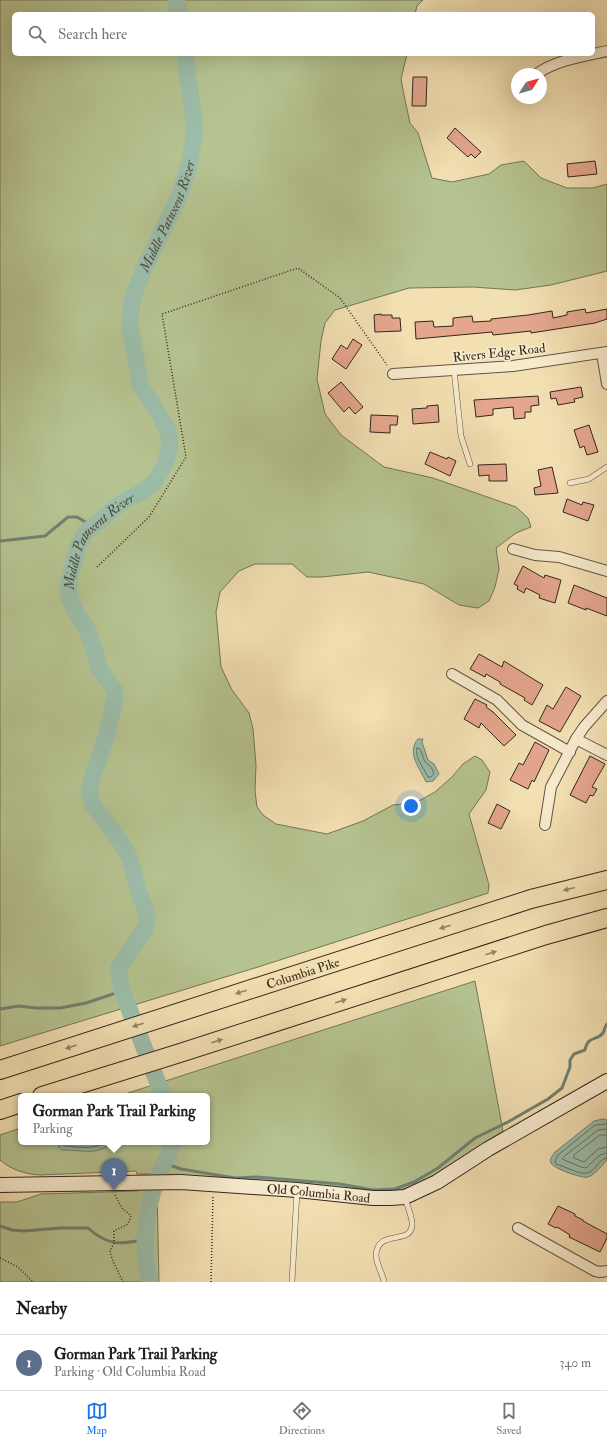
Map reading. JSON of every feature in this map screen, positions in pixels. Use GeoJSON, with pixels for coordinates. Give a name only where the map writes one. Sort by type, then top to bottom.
{"type":"FeatureCollection","features":[{"type":"Feature","properties":{"kind":"highway","name":"Columbia Pike"},"geometry":{"type":"LineString","coordinates":[[0,1070],[531,899],[607,880]]}},
{"type":"Feature","properties":{"kind":"highway"},"geometry":{"type":"LineString","coordinates":[[51,1093],[546,935],[607,918]]}},
{"type":"Feature","properties":{"kind":"highway"},"geometry":{"type":"LineString","coordinates":[[0,1110],[18,1104]]}},
{"type":"Feature","properties":{"kind":"street"},"geometry":{"type":"LineString","coordinates":[[595,54],[607,51]]}},
{"type":"Feature","properties":{"kind":"street"},"geometry":{"type":"LineString","coordinates":[[547,68],[584,56]]}},
{"type":"Feature","properties":{"kind":"street"},"geometry":{"type":"LineString","coordinates":[[604,352],[607,384]]}},
{"type":"Feature","properties":{"kind":"street","name":"Rivers Edge Road"},"geometry":{"type":"LineString","coordinates":[[393,374],[513,366],[604,352]]}},
{"type":"Feature","properties":{"kind":"street"},"geometry":{"type":"LineString","coordinates":[[513,549],[535,555],[559,556],[607,572]]}},
{"type":"Feature","properties":{"kind":"street"},"geometry":{"type":"LineString","coordinates":[[452,674],[497,700],[522,725],[570,752]]}},
{"type":"Feature","properties":{"kind":"street"},"geometry":{"type":"LineString","coordinates":[[545,825],[551,787],[576,739],[584,727],[607,701]]}},
{"type":"Feature","properties":{"kind":"street"},"geometry":{"type":"LineString","coordinates":[[576,739],[607,755]]}},
{"type":"Feature","properties":{"kind":"street","name":"Old Columbia Road"},"geometry":{"type":"LineString","coordinates":[[0,1185],[181,1182],[297,1190],[373,1198],[405,1196],[437,1182],[488,1149],[607,1081]]}},
{"type":"Feature","properties":{"kind":"street"},"geometry":{"type":"LineString","coordinates":[[518,1228],[595,1271],[607,1271]]}},
{"type":"Feature","properties":{"kind":"lane"},"geometry":{"type":"LineString","coordinates":[[454,370],[461,436],[470,464]]}},
{"type":"Feature","properties":{"kind":"lane"},"geometry":{"type":"LineString","coordinates":[[570,483],[589,479],[607,467]]}},
{"type":"Feature","properties":{"kind":"lane"},"geometry":{"type":"LineString","coordinates":[[292,1282],[297,1190]]}},
{"type":"Feature","properties":{"kind":"lane"},"geometry":{"type":"LineString","coordinates":[[384,1282],[376,1258],[377,1251],[380,1245],[388,1238],[405,1236],[410,1231],[412,1225],[405,1196]]}},
{"type":"Feature","properties":{"kind":"path"},"geometry":{"type":"LineString","coordinates":[[97,567],[149,517],[186,457],[162,314],[298,268],[340,298],[381,354],[393,374]]}},
{"type":"Feature","properties":{"kind":"path"},"geometry":{"type":"LineString","coordinates":[[116,1182],[113,1189],[115,1197],[122,1208],[131,1216],[128,1224],[114,1232],[114,1242],[110,1251],[112,1259],[123,1282]]}},
{"type":"Feature","properties":{"kind":"path"},"geometry":{"type":"LineString","coordinates":[[211,1282],[213,1184]]}},
{"type":"Feature","properties":{"kind":"path"},"geometry":{"type":"LineString","coordinates":[[0,1258],[18,1267],[33,1282]]}},
{"type":"Feature","properties":{"kind":"green space"},"geometry":{"type":"Polygon","coordinates":[[[0,0],[423,0],[417,6],[416,12],[12,12],[12,56],[407,56],[401,79],[405,100],[410,123],[418,133],[432,178],[452,182],[489,174],[501,165],[524,161],[541,178],[567,188],[593,188],[607,184],[607,271],[551,285],[515,290],[473,287],[409,288],[335,310],[325,323],[321,341],[317,379],[325,414],[341,435],[384,467],[433,478],[516,507],[528,518],[531,527],[516,533],[496,548],[499,569],[495,587],[489,601],[478,608],[459,605],[424,584],[368,572],[322,577],[307,577],[292,564],[255,564],[239,571],[220,592],[216,612],[221,667],[232,690],[249,713],[253,729],[256,765],[255,791],[257,807],[263,815],[276,824],[327,834],[363,821],[393,805],[415,803],[435,792],[452,777],[463,764],[475,756],[482,760],[490,772],[486,790],[469,814],[489,885],[488,893],[258,967],[0,1046],[0,0]]]}},
{"type":"Feature","properties":{"kind":"green space"},"geometry":{"type":"Polygon","coordinates":[[[475,981],[503,1131],[418,1185],[388,1193],[159,1174],[137,1174],[136,1171],[40,1175],[19,1171],[0,1160],[0,1135],[18,1129],[18,1145],[210,1145],[210,1093],[128,1093],[475,981]]]}},
{"type":"Feature","properties":{"kind":"green space"},"geometry":{"type":"Polygon","coordinates":[[[138,1189],[157,1189],[159,1282],[0,1282],[0,1202],[17,1202],[41,1194],[137,1191],[138,1189]]]}},
{"type":"Feature","properties":{"kind":"water"},"geometry":{"type":"Polygon","coordinates":[[[418,739],[423,739],[422,742],[428,760],[434,764],[439,774],[433,781],[426,782],[415,760],[413,750],[418,739]]]}},
{"type":"Feature","properties":{"kind":"water"},"geometry":{"type":"Polygon","coordinates":[[[603,1119],[607,1120],[607,1160],[596,1172],[588,1177],[580,1176],[556,1168],[551,1163],[550,1160],[555,1152],[594,1121],[603,1119]]]}},
{"type":"Feature","properties":{"kind":"water"},"geometry":{"type":"Polygon","coordinates":[[[59,1145],[110,1145],[95,1151],[62,1150],[59,1145]]]}},
{"type":"Feature","properties":{"kind":"building"},"geometry":{"type":"Polygon","coordinates":[[[413,77],[427,77],[426,106],[412,106],[413,77]]]}},
{"type":"Feature","properties":{"kind":"building"},"geometry":{"type":"Polygon","coordinates":[[[455,128],[481,152],[475,158],[471,154],[468,157],[447,138],[455,128]]]}},
{"type":"Feature","properties":{"kind":"building"},"geometry":{"type":"Polygon","coordinates":[[[595,161],[597,174],[568,177],[567,164],[595,161]]]}},
{"type":"Feature","properties":{"kind":"building"},"geometry":{"type":"Polygon","coordinates":[[[585,309],[586,313],[607,309],[607,319],[595,323],[531,333],[531,331],[493,335],[492,332],[416,339],[415,322],[433,321],[434,327],[453,326],[453,318],[472,316],[473,322],[491,321],[491,319],[552,311],[553,318],[567,315],[567,312],[585,309]]]}},
{"type":"Feature","properties":{"kind":"building"},"geometry":{"type":"Polygon","coordinates":[[[374,315],[392,315],[392,318],[400,318],[401,331],[375,332],[374,315]]]}},
{"type":"Feature","properties":{"kind":"building"},"geometry":{"type":"Polygon","coordinates":[[[353,339],[362,345],[346,369],[332,359],[341,345],[347,349],[353,339]]]}},
{"type":"Feature","properties":{"kind":"building"},"geometry":{"type":"Polygon","coordinates":[[[341,382],[363,407],[355,414],[349,407],[344,412],[328,393],[341,382]]]}},
{"type":"Feature","properties":{"kind":"building"},"geometry":{"type":"Polygon","coordinates":[[[581,387],[583,397],[574,399],[575,402],[558,405],[556,398],[551,399],[550,392],[581,387]]]}},
{"type":"Feature","properties":{"kind":"building"},"geometry":{"type":"Polygon","coordinates":[[[538,396],[539,405],[531,406],[531,412],[525,412],[525,418],[514,419],[513,407],[493,409],[493,415],[476,417],[474,400],[538,396]]]}},
{"type":"Feature","properties":{"kind":"building"},"geometry":{"type":"Polygon","coordinates":[[[438,405],[439,422],[413,424],[412,409],[427,408],[427,406],[438,405]]]}},
{"type":"Feature","properties":{"kind":"building"},"geometry":{"type":"Polygon","coordinates":[[[371,415],[398,416],[397,425],[390,425],[390,433],[370,432],[371,415]]]}},
{"type":"Feature","properties":{"kind":"building"},"geometry":{"type":"Polygon","coordinates":[[[589,425],[598,452],[587,455],[584,446],[580,448],[574,430],[589,425]]]}},
{"type":"Feature","properties":{"kind":"building"},"geometry":{"type":"Polygon","coordinates":[[[430,452],[456,461],[450,476],[425,464],[430,452]]]}},
{"type":"Feature","properties":{"kind":"building"},"geometry":{"type":"Polygon","coordinates":[[[506,464],[507,481],[489,481],[489,475],[479,476],[478,465],[506,464]]]}},
{"type":"Feature","properties":{"kind":"building"},"geometry":{"type":"Polygon","coordinates":[[[552,467],[558,493],[535,495],[534,488],[541,486],[538,470],[552,467]]]}},
{"type":"Feature","properties":{"kind":"building"},"geometry":{"type":"Polygon","coordinates":[[[567,499],[582,505],[583,502],[594,505],[588,521],[563,512],[567,499]]]}},
{"type":"Feature","properties":{"kind":"building"},"geometry":{"type":"Polygon","coordinates":[[[523,566],[544,578],[545,575],[561,580],[555,603],[539,598],[540,595],[526,588],[524,593],[517,589],[518,586],[514,584],[523,566]]]}},
{"type":"Feature","properties":{"kind":"building"},"geometry":{"type":"Polygon","coordinates":[[[574,585],[607,598],[607,616],[568,603],[574,585]]]}},
{"type":"Feature","properties":{"kind":"building"},"geometry":{"type":"Polygon","coordinates":[[[479,654],[502,667],[504,661],[543,685],[532,705],[524,700],[525,698],[500,684],[500,682],[486,674],[485,677],[470,669],[479,654]]]}},
{"type":"Feature","properties":{"kind":"building"},"geometry":{"type":"Polygon","coordinates":[[[566,687],[581,696],[560,732],[539,721],[547,705],[553,709],[566,687]]]}},
{"type":"Feature","properties":{"kind":"building"},"geometry":{"type":"Polygon","coordinates":[[[475,699],[487,705],[486,707],[516,735],[504,746],[481,723],[479,728],[464,719],[475,699]]]}},
{"type":"Feature","properties":{"kind":"building"},"geometry":{"type":"Polygon","coordinates":[[[535,742],[549,750],[534,782],[532,780],[528,789],[510,780],[519,763],[523,765],[535,742]]]}},
{"type":"Feature","properties":{"kind":"building"},"geometry":{"type":"Polygon","coordinates":[[[590,756],[605,764],[592,787],[597,789],[593,796],[590,795],[586,803],[570,795],[590,756]]]}},
{"type":"Feature","properties":{"kind":"building"},"geometry":{"type":"Polygon","coordinates":[[[497,804],[510,811],[501,829],[488,823],[497,804]]]}},
{"type":"Feature","properties":{"kind":"building"},"geometry":{"type":"Polygon","coordinates":[[[558,1206],[575,1214],[575,1216],[583,1221],[607,1234],[607,1238],[600,1252],[569,1237],[570,1235],[557,1227],[556,1228],[548,1224],[558,1206]]]}},
{"type":"Feature","properties":{"kind":"waterway","name":"Middle Patuxent River"},"geometry":{"type":"LineString","coordinates":[[177,0],[178,12]]}},
{"type":"Feature","properties":{"kind":"waterway","name":"Middle Patuxent River"},"geometry":{"type":"LineString","coordinates":[[162,1093],[122,991],[118,970],[144,931],[148,919],[130,859],[120,841],[93,805],[89,793],[92,778],[106,738],[115,699],[114,690],[99,668],[86,627],[77,614],[69,597],[69,581],[78,546],[86,532],[112,510],[126,500],[142,492],[155,481],[165,464],[170,447],[168,431],[141,387],[129,322],[133,297],[144,269],[179,197],[189,165],[195,130],[185,56]]}},
{"type":"Feature","properties":{"kind":"waterway"},"geometry":{"type":"LineString","coordinates":[[0,541],[45,536],[68,517],[77,517],[92,526]]}},
{"type":"Feature","properties":{"kind":"waterway"},"geometry":{"type":"LineString","coordinates":[[0,1009],[19,1006],[60,1008],[86,1003],[122,991]]}},
{"type":"Feature","properties":{"kind":"waterway"},"geometry":{"type":"LineString","coordinates":[[164,1163],[181,1169],[235,1178],[257,1177],[340,1184],[373,1190],[395,1189],[414,1182],[438,1168],[475,1138],[508,1122],[548,1099],[562,1088],[570,1067],[570,1060],[574,1054],[585,1050],[588,1042],[601,1035],[607,1024]]}},
{"type":"Feature","properties":{"kind":"waterway","name":"Middle Patuxent River"},"geometry":{"type":"LineString","coordinates":[[150,1282],[147,1269],[145,1242],[147,1215],[158,1176],[172,1145]]}},
{"type":"Feature","properties":{"kind":"waterway"},"geometry":{"type":"LineString","coordinates":[[0,1226],[12,1230],[24,1231],[60,1228],[88,1228],[102,1238],[109,1241],[122,1243],[146,1239]]}},
{"type":"Feature","properties":{"kind":"place","name":"Gorman Park Trail Parking"},"geometry":{"type":"Point","coordinates":[114,1191]}}]}
